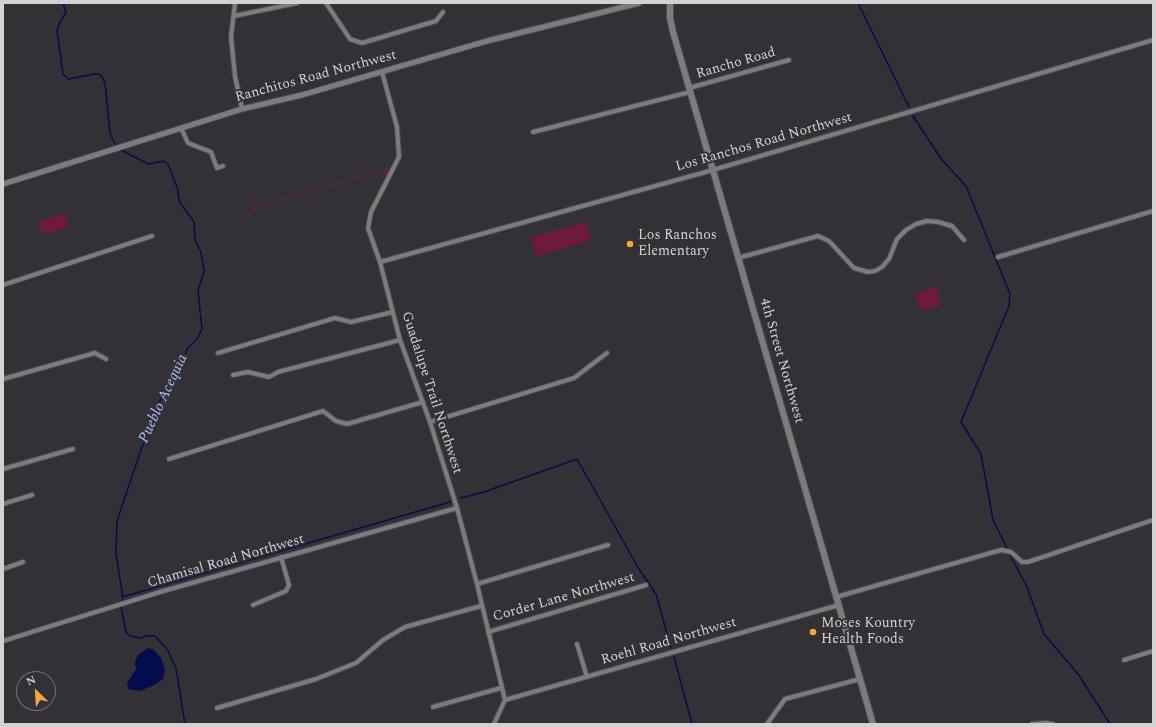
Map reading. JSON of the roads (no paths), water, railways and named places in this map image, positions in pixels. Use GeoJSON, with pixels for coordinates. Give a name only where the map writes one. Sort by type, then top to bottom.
{"type":"FeatureCollection","features":[{"type":"Feature","properties":{"kind":"main road","name":"4th Street Northwest"},"geometry":{"type":"LineString","coordinates":[[670,3],[670,18],[673,32],[873,724]]}},
{"type":"Feature","properties":{"kind":"street"},"geometry":{"type":"LineString","coordinates":[[235,3],[231,37],[242,110]]}},
{"type":"Feature","properties":{"kind":"street"},"geometry":{"type":"LineString","coordinates":[[234,16],[297,3]]}},
{"type":"Feature","properties":{"kind":"street"},"geometry":{"type":"LineString","coordinates":[[326,3],[350,39],[362,43],[436,21],[443,12]]}},
{"type":"Feature","properties":{"kind":"street","name":"Ranchitos Road Northwest"},"geometry":{"type":"LineString","coordinates":[[3,184],[242,110],[382,72],[487,41],[639,3]]}},
{"type":"Feature","properties":{"kind":"street","name":"Los Ranchos Road Northwest"},"geometry":{"type":"LineString","coordinates":[[380,262],[713,170],[1153,40]]}},
{"type":"Feature","properties":{"kind":"street","name":"Rancho Road"},"geometry":{"type":"LineString","coordinates":[[533,132],[690,90],[789,60]]}},
{"type":"Feature","properties":{"kind":"street","name":"Guadalupe Trail Northwest"},"geometry":{"type":"LineString","coordinates":[[382,72],[397,128],[399,157],[371,212],[368,228],[380,262],[400,340],[430,422],[457,508],[505,700]]}},
{"type":"Feature","properties":{"kind":"street"},"geometry":{"type":"LineString","coordinates":[[181,128],[188,143],[211,152],[217,168],[223,166]]}},
{"type":"Feature","properties":{"kind":"street"},"geometry":{"type":"LineString","coordinates":[[998,257],[1153,211]]}},
{"type":"Feature","properties":{"kind":"street"},"geometry":{"type":"LineString","coordinates":[[738,258],[818,236],[829,241],[854,268],[868,272],[875,271],[882,267],[889,258],[897,239],[906,230],[916,224],[927,221],[952,226],[964,240]]}},
{"type":"Feature","properties":{"kind":"street"},"geometry":{"type":"LineString","coordinates":[[3,285],[152,236]]}},
{"type":"Feature","properties":{"kind":"street"},"geometry":{"type":"LineString","coordinates":[[218,353],[335,318],[351,322],[393,312]]}},
{"type":"Feature","properties":{"kind":"street"},"geometry":{"type":"LineString","coordinates":[[233,375],[248,372],[269,377],[278,372],[400,340]]}},
{"type":"Feature","properties":{"kind":"street"},"geometry":{"type":"LineString","coordinates":[[430,422],[574,378],[606,352]]}},
{"type":"Feature","properties":{"kind":"street"},"geometry":{"type":"LineString","coordinates":[[3,379],[95,353],[106,359]]}},
{"type":"Feature","properties":{"kind":"street"},"geometry":{"type":"LineString","coordinates":[[169,458],[323,411],[336,421],[347,424],[423,402]]}},
{"type":"Feature","properties":{"kind":"street"},"geometry":{"type":"LineString","coordinates":[[3,469],[73,449]]}},
{"type":"Feature","properties":{"kind":"street"},"geometry":{"type":"LineString","coordinates":[[3,504],[32,495]]}},
{"type":"Feature","properties":{"kind":"street","name":"Chamisal Road Northwest"},"geometry":{"type":"LineString","coordinates":[[3,640],[281,557],[457,508]]}},
{"type":"Feature","properties":{"kind":"street"},"geometry":{"type":"LineString","coordinates":[[836,597],[1002,550],[1011,552],[1022,562],[1028,562],[1153,520]]}},
{"type":"Feature","properties":{"kind":"street"},"geometry":{"type":"LineString","coordinates":[[477,584],[608,545]]}},
{"type":"Feature","properties":{"kind":"street"},"geometry":{"type":"LineString","coordinates":[[253,605],[286,591],[289,585],[281,557]]}},
{"type":"Feature","properties":{"kind":"street"},"geometry":{"type":"LineString","coordinates":[[3,569],[22,562]]}},
{"type":"Feature","properties":{"kind":"street","name":"Corder Lane Northwest"},"geometry":{"type":"LineString","coordinates":[[488,632],[646,585]]}},
{"type":"Feature","properties":{"kind":"street","name":"Roehl Road Northwest"},"geometry":{"type":"LineString","coordinates":[[505,700],[839,605]]}},
{"type":"Feature","properties":{"kind":"street"},"geometry":{"type":"LineString","coordinates":[[217,708],[316,679],[356,663],[383,640],[405,627],[481,606]]}},
{"type":"Feature","properties":{"kind":"street"},"geometry":{"type":"LineString","coordinates":[[577,644],[587,677]]}},
{"type":"Feature","properties":{"kind":"street"},"geometry":{"type":"LineString","coordinates":[[1124,660],[1153,651]]}},
{"type":"Feature","properties":{"kind":"street"},"geometry":{"type":"LineString","coordinates":[[767,724],[785,699],[860,679]]}},
{"type":"Feature","properties":{"kind":"street"},"geometry":{"type":"LineString","coordinates":[[433,707],[501,688]]}},
{"type":"Feature","properties":{"kind":"street"},"geometry":{"type":"LineString","coordinates":[[494,724],[505,700]]}},
{"type":"Feature","properties":{"kind":"street"},"geometry":{"type":"LineString","coordinates":[[1032,724],[1046,722],[1053,724]]}},
{"type":"Feature","properties":{"kind":"waterway","name":"Pueblo Acequia"},"geometry":{"type":"LineString","coordinates":[[63,3],[66,12],[57,31],[63,74],[68,79],[94,74],[99,74],[102,77],[105,83],[110,133],[115,144]]}},
{"type":"Feature","properties":{"kind":"waterway"},"geometry":{"type":"LineString","coordinates":[[858,3],[909,107]]}},
{"type":"Feature","properties":{"kind":"waterway"},"geometry":{"type":"LineString","coordinates":[[913,116],[942,160],[966,186],[1010,294],[1009,306],[961,422],[981,454],[993,520],[1007,548]]}},
{"type":"Feature","properties":{"kind":"waterway","name":"Pueblo Acequia"},"geometry":{"type":"LineString","coordinates":[[121,150],[148,164],[164,161],[168,164],[178,190],[179,201],[194,222],[195,240],[201,252],[204,271],[198,291],[202,329],[197,339],[187,349],[180,370],[162,396],[142,447],[117,521],[116,553],[123,599]]}},
{"type":"Feature","properties":{"kind":"waterway"},"geometry":{"type":"LineString","coordinates":[[461,498],[484,492],[577,459],[639,569],[656,594],[671,648]]}},
{"type":"Feature","properties":{"kind":"waterway"},"geometry":{"type":"LineString","coordinates":[[122,597],[450,502]]}},
{"type":"Feature","properties":{"kind":"waterway"},"geometry":{"type":"LineString","coordinates":[[1009,553],[1027,587],[1044,634],[1078,674],[1110,724]]}},
{"type":"Feature","properties":{"kind":"waterway"},"geometry":{"type":"LineString","coordinates":[[121,607],[126,632],[130,636],[140,638],[155,636],[167,649],[176,668],[185,724]]}},
{"type":"Feature","properties":{"kind":"waterway"},"geometry":{"type":"LineString","coordinates":[[674,657],[692,724]]}},
{"type":"Feature","properties":{"kind":"place","name":"Los Ranchos Elementary"},"geometry":{"type":"Point","coordinates":[630,244]}},
{"type":"Feature","properties":{"kind":"place","name":"Moses Kountry Health Foods"},"geometry":{"type":"Point","coordinates":[813,632]}}]}
